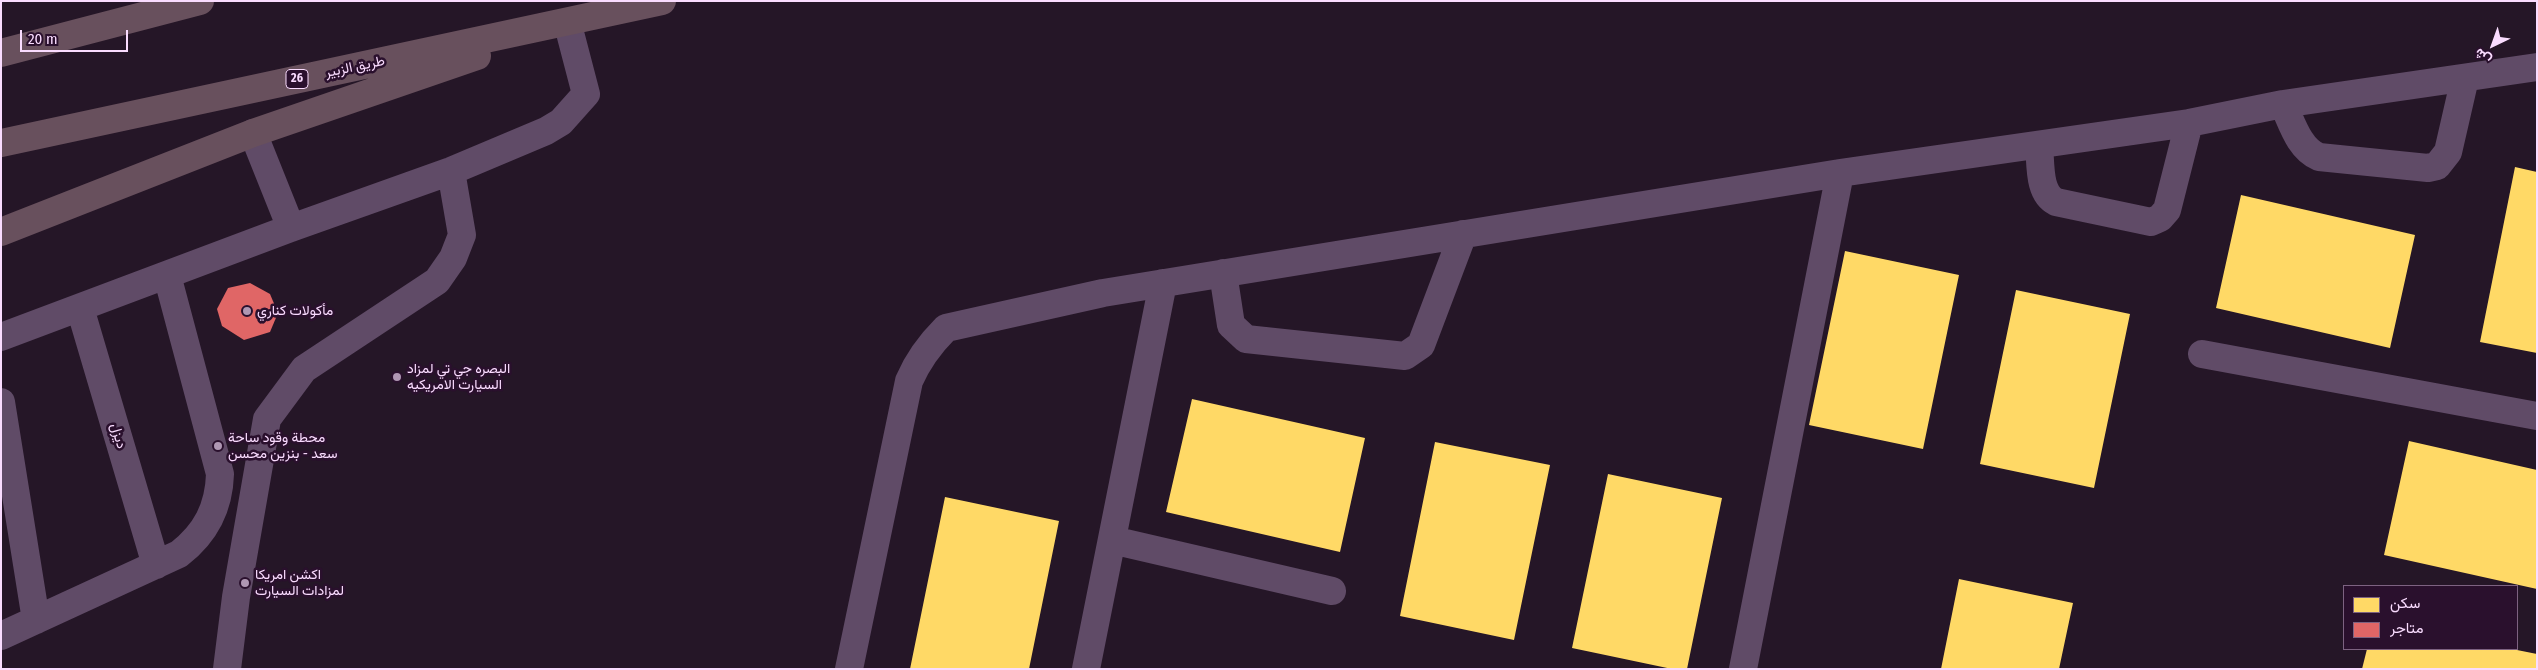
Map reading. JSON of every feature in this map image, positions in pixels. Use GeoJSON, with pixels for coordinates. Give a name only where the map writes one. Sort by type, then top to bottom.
{"type":"FeatureCollection","features":[{"type":"Feature","properties":{"kind":"highway"},"geometry":{"type":"LineString","coordinates":[[1,53],[200,1]]}},
{"type":"Feature","properties":{"kind":"highway","name":"26"},"geometry":{"type":"LineString","coordinates":[[580,20],[662,1]]}},
{"type":"Feature","properties":{"kind":"highway"},"geometry":{"type":"LineString","coordinates":[[1,232],[253,133],[580,20]]}},
{"type":"Feature","properties":{"kind":"highway","name":"طريق الزبير"},"geometry":{"type":"LineString","coordinates":[[1,143],[580,20]]}},
{"type":"Feature","properties":{"kind":"highway"},"geometry":{"type":"LineString","coordinates":[[1,49],[33,46]]}},
{"type":"Feature","properties":{"kind":"street"},"geometry":{"type":"LineString","coordinates":[[1,337],[291,228],[451,171],[546,131],[562,122],[586,94],[580,20]]}},
{"type":"Feature","properties":{"kind":"street"},"geometry":{"type":"LineString","coordinates":[[849,669],[909,382],[917,360],[931,342],[946,328],[1103,293],[1223,273],[1840,173],[2189,123],[2283,104],[2537,68]]}},
{"type":"Feature","properties":{"kind":"street"},"geometry":{"type":"LineString","coordinates":[[2283,104],[2304,148],[2311,154],[2319,157],[2428,168],[2437,166],[2448,152],[2466,78]]}},
{"type":"Feature","properties":{"kind":"street"},"geometry":{"type":"LineString","coordinates":[[2039,145],[2044,190],[2048,198],[2056,202],[2151,222],[2160,218],[2167,210],[2189,123]]}},
{"type":"Feature","properties":{"kind":"street"},"geometry":{"type":"LineString","coordinates":[[253,133],[291,228]]}},
{"type":"Feature","properties":{"kind":"street"},"geometry":{"type":"LineString","coordinates":[[227,669],[236,597],[267,419],[304,369],[437,281],[454,258],[462,235],[451,171]]}},
{"type":"Feature","properties":{"kind":"street"},"geometry":{"type":"LineString","coordinates":[[1742,669],[1840,173]]}},
{"type":"Feature","properties":{"kind":"street"},"geometry":{"type":"LineString","coordinates":[[1223,273],[1231,325],[1246,339],[1405,356],[1421,345],[1463,234]]}},
{"type":"Feature","properties":{"kind":"street"},"geometry":{"type":"LineString","coordinates":[[1,636],[179,554],[202,533],[216,505],[220,474],[166,275]]}},
{"type":"Feature","properties":{"kind":"street"},"geometry":{"type":"LineString","coordinates":[[1086,669],[1163,283]]}},
{"type":"Feature","properties":{"kind":"street","name":"ديزل"},"geometry":{"type":"LineString","coordinates":[[80,308],[156,565]]}},
{"type":"Feature","properties":{"kind":"street"},"geometry":{"type":"LineString","coordinates":[[2202,354],[2537,416]]}},
{"type":"Feature","properties":{"kind":"street"},"geometry":{"type":"LineString","coordinates":[[1,402],[36,620]]}},
{"type":"Feature","properties":{"kind":"street"},"geometry":{"type":"LineString","coordinates":[[1112,540],[1332,590]]}},
{"type":"Feature","properties":{"kind":"building: سكن"},"geometry":{"type":"Polygon","coordinates":[[[2515,167],[2537,172],[2537,353],[2480,342],[2515,167]]]}},
{"type":"Feature","properties":{"kind":"building: سكن"},"geometry":{"type":"Polygon","coordinates":[[[2241,195],[2415,235],[2390,348],[2216,308],[2241,195]]]}},
{"type":"Feature","properties":{"kind":"building: سكن"},"geometry":{"type":"Polygon","coordinates":[[[1845,251],[1959,275],[1923,449],[1809,425],[1845,251]]]}},
{"type":"Feature","properties":{"kind":"building: سكن"},"geometry":{"type":"Polygon","coordinates":[[[2016,290],[2130,314],[2094,488],[1980,464],[2016,290]]]}},
{"type":"Feature","properties":{"kind":"building: سكن"},"geometry":{"type":"Polygon","coordinates":[[[1192,399],[1365,438],[1340,552],[1166,512],[1192,399]]]}},
{"type":"Feature","properties":{"kind":"building: سكن"},"geometry":{"type":"Polygon","coordinates":[[[2409,441],[2537,470],[2537,589],[2384,555],[2409,441]]]}},
{"type":"Feature","properties":{"kind":"building: سكن"},"geometry":{"type":"Polygon","coordinates":[[[1435,442],[1550,465],[1514,640],[1400,616],[1435,442]]]}},
{"type":"Feature","properties":{"kind":"building: سكن"},"geometry":{"type":"Polygon","coordinates":[[[1608,474],[1722,498],[1687,669],[1672,669],[1572,648],[1608,474]]]}},
{"type":"Feature","properties":{"kind":"building: سكن"},"geometry":{"type":"Polygon","coordinates":[[[945,497],[1059,521],[1029,669],[910,669],[945,497]]]}},
{"type":"Feature","properties":{"kind":"building: سكن"},"geometry":{"type":"Polygon","coordinates":[[[1959,579],[2073,603],[2059,669],[1941,669],[1959,579]]]}},
{"type":"Feature","properties":{"kind":"building: سكن"},"geometry":{"type":"Polygon","coordinates":[[[2367,650],[2517,650],[2537,654],[2537,669],[2362,669],[2367,650]]]}},
{"type":"Feature","properties":{"kind":"building: متاجر","name":"مأكولات كناري"},"geometry":{"type":"Polygon","coordinates":[[[250,283],[270,294],[278,313],[270,332],[244,340],[222,326],[217,309],[228,288],[250,283]]]}},
{"type":"Feature","properties":{"kind":"place","name":"مأكولات كناري"},"geometry":{"type":"Point","coordinates":[247,311]}},
{"type":"Feature","properties":{"kind":"place","name":"البصره جي تي لمزاد السيارت الامريكيه"},"geometry":{"type":"Point","coordinates":[397,377]}},
{"type":"Feature","properties":{"kind":"place","name":"محطة وقود ساحة سعد - بنزين محسن"},"geometry":{"type":"Point","coordinates":[218,446]}},
{"type":"Feature","properties":{"kind":"place","name":"اكشن امريكا لمزادات السيارت"},"geometry":{"type":"Point","coordinates":[245,583]}}]}
